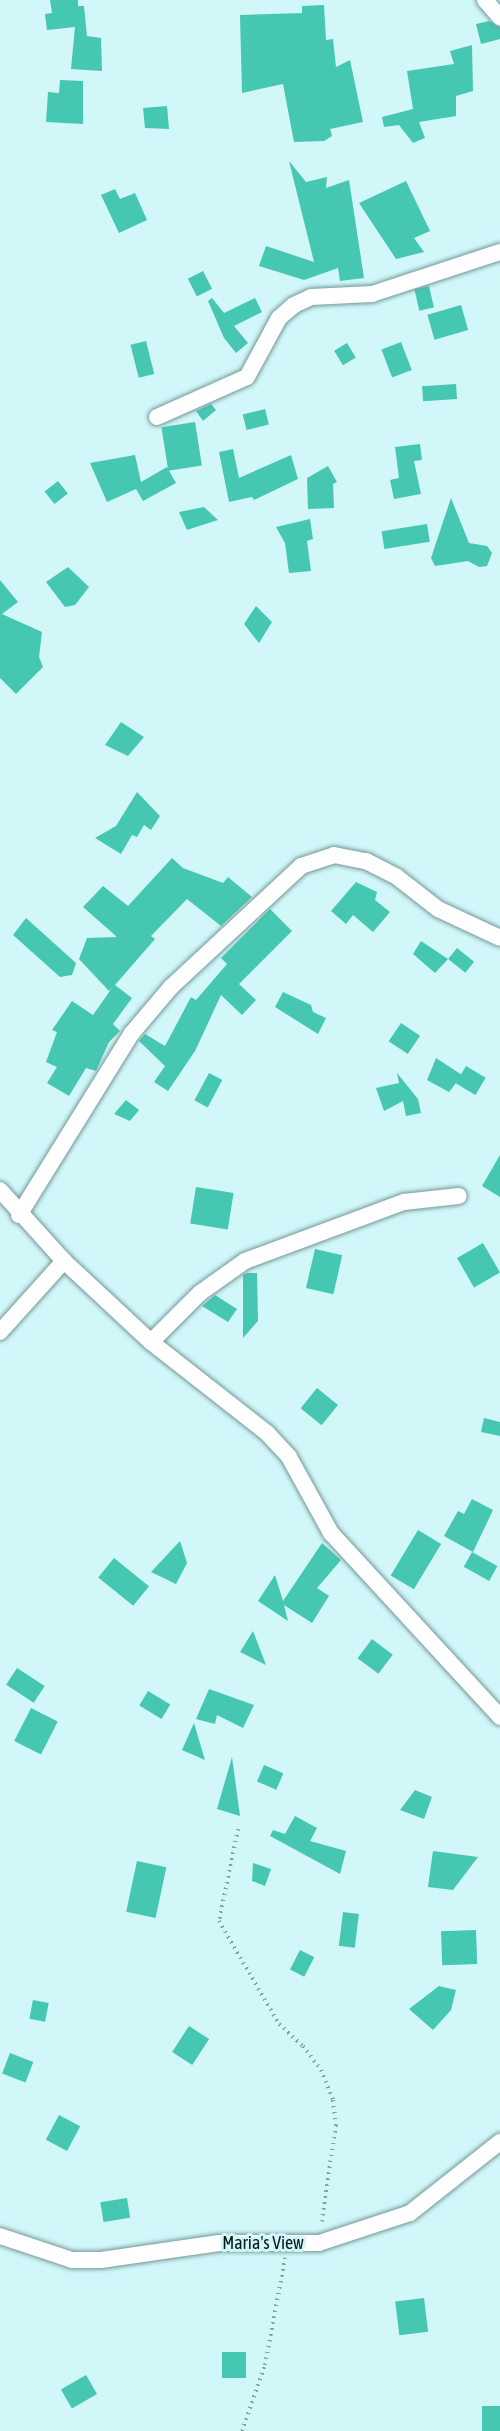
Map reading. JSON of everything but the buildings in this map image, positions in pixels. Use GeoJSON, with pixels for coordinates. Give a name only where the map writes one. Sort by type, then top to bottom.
{"type":"FeatureCollection","features":[{"type":"Feature","properties":{"kind":"street"},"geometry":{"type":"LineString","coordinates":[[485,0],[500,17]]}},
{"type":"Feature","properties":{"kind":"street"},"geometry":{"type":"LineString","coordinates":[[158,417],[247,377],[279,318],[294,305],[311,297],[388,290],[452,266],[500,252]]}},
{"type":"Feature","properties":{"kind":"street"},"geometry":{"type":"LineString","coordinates":[[19,1215],[132,1033],[171,987],[301,866],[334,855],[366,861],[397,877],[438,909],[500,938]]}},
{"type":"Feature","properties":{"kind":"street"},"geometry":{"type":"LineString","coordinates":[[0,1190],[19,1215],[64,1261],[151,1342],[267,1433],[289,1457],[331,1533],[500,1717]]}},
{"type":"Feature","properties":{"kind":"street"},"geometry":{"type":"LineString","coordinates":[[151,1342],[200,1293],[245,1261],[404,1202],[459,1196]]}},
{"type":"Feature","properties":{"kind":"street"},"geometry":{"type":"LineString","coordinates":[[0,1332],[64,1261]]}},
{"type":"Feature","properties":{"kind":"street","name":"Maria's View"},"geometry":{"type":"LineString","coordinates":[[0,2236],[72,2260],[101,2260],[219,2243],[319,2243],[410,2213],[500,2142]]}},
{"type":"Feature","properties":{"kind":"path"},"geometry":{"type":"LineString","coordinates":[[238,1828],[219,1921],[279,2024],[303,2046],[321,2070],[333,2100],[336,2125],[319,2243]]}},
{"type":"Feature","properties":{"kind":"path"},"geometry":{"type":"LineString","coordinates":[[242,2431],[266,2365],[288,2242]]}}]}
